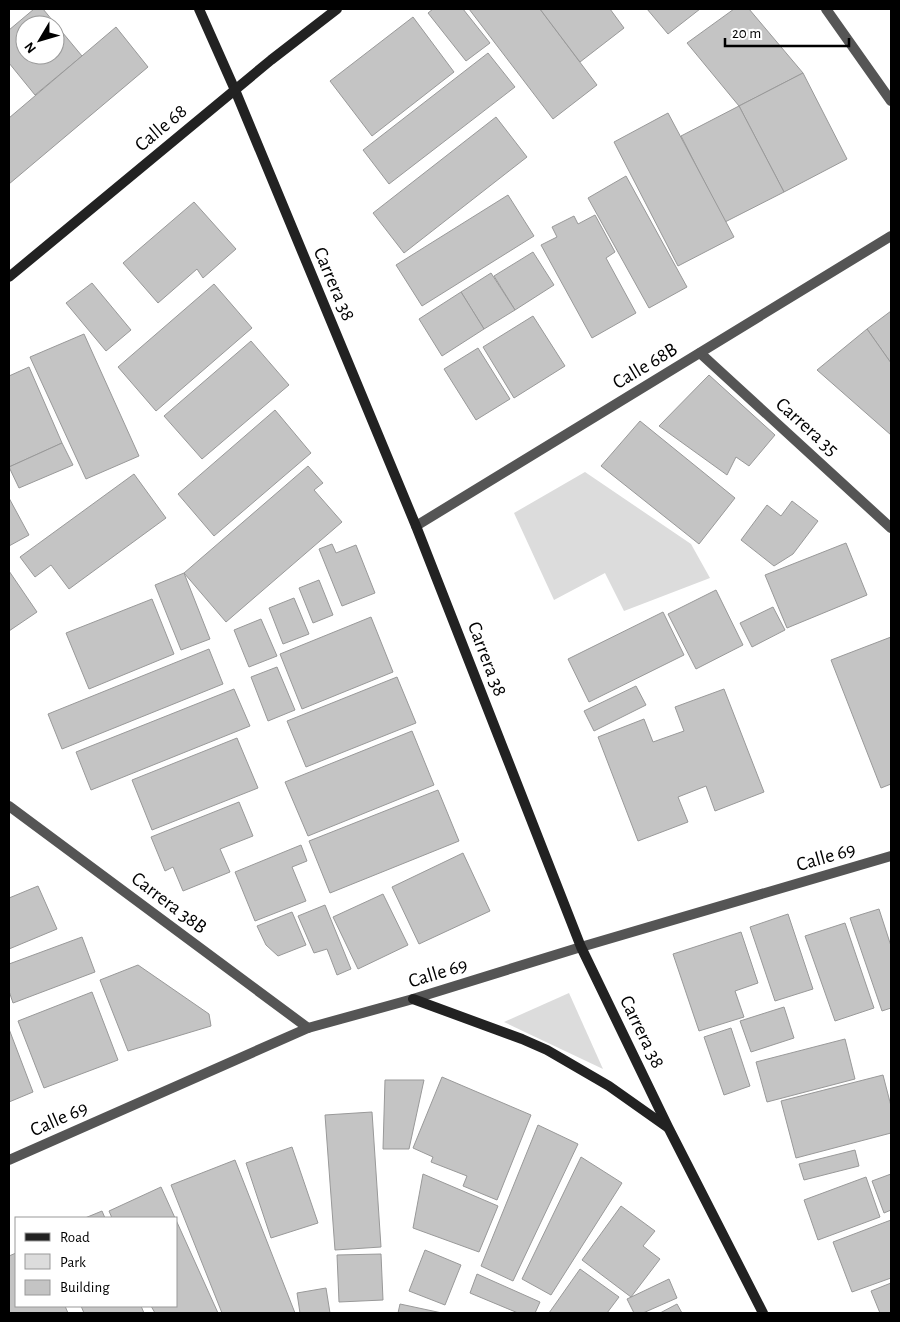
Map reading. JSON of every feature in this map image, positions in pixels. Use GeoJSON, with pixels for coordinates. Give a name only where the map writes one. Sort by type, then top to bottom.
{"type":"FeatureCollection","features":[{"type":"Feature","properties":{"kind":"main road","name":"Carrera 38"},"geometry":{"type":"LineString","coordinates":[[200,9],[416,526],[581,947],[668,1127],[763,1313]]}},
{"type":"Feature","properties":{"kind":"main road","name":"Calle 68"},"geometry":{"type":"LineString","coordinates":[[9,277],[270,60],[337,9]]}},
{"type":"Feature","properties":{"kind":"main road"},"geometry":{"type":"LineString","coordinates":[[413,1000],[522,1039],[546,1050],[609,1086],[668,1127]]}},
{"type":"Feature","properties":{"kind":"street"},"geometry":{"type":"LineString","coordinates":[[826,9],[891,101]]}},
{"type":"Feature","properties":{"kind":"street","name":"Calle 68B"},"geometry":{"type":"LineString","coordinates":[[416,526],[891,236]]}},
{"type":"Feature","properties":{"kind":"street","name":"Carrera 35"},"geometry":{"type":"LineString","coordinates":[[700,352],[891,528]]}},
{"type":"Feature","properties":{"kind":"street","name":"Carrera 38B"},"geometry":{"type":"LineString","coordinates":[[9,806],[308,1028]]}},
{"type":"Feature","properties":{"kind":"street","name":"Calle 69"},"geometry":{"type":"LineString","coordinates":[[9,1160],[308,1028],[413,1000],[581,947],[891,856]]}},
{"type":"Feature","properties":{"kind":"green space"},"geometry":{"type":"Polygon","coordinates":[[[585,472],[691,544],[710,578],[624,611],[605,573],[554,600],[514,513],[585,472]]]}},
{"type":"Feature","properties":{"kind":"green space"},"geometry":{"type":"Polygon","coordinates":[[[569,993],[603,1069],[504,1022],[569,993]]]}},
{"type":"Feature","properties":{"kind":"building"},"geometry":{"type":"Polygon","coordinates":[[[34,9],[43,9],[48,15],[27,15],[34,9]]]}},
{"type":"Feature","properties":{"kind":"building"},"geometry":{"type":"Polygon","coordinates":[[[433,9],[463,9],[490,43],[466,61],[428,13],[433,9]]]}},
{"type":"Feature","properties":{"kind":"building"},"geometry":{"type":"Polygon","coordinates":[[[469,9],[540,9],[597,85],[553,119],[469,9]]]}},
{"type":"Feature","properties":{"kind":"building"},"geometry":{"type":"Polygon","coordinates":[[[540,9],[610,9],[624,28],[580,62],[540,9]]]}},
{"type":"Feature","properties":{"kind":"building"},"geometry":{"type":"Polygon","coordinates":[[[647,9],[700,9],[668,34],[647,9]]]}},
{"type":"Feature","properties":{"kind":"building"},"geometry":{"type":"Polygon","coordinates":[[[734,9],[749,9],[803,73],[739,106],[687,43],[734,9]]]}},
{"type":"Feature","properties":{"kind":"building"},"geometry":{"type":"Polygon","coordinates":[[[413,17],[454,72],[372,136],[330,81],[413,17]]]}},
{"type":"Feature","properties":{"kind":"building"},"geometry":{"type":"Polygon","coordinates":[[[15,25],[15,65],[65,65],[65,36],[82,56],[35,95],[9,63],[9,30],[15,25]]]}},
{"type":"Feature","properties":{"kind":"building"},"geometry":{"type":"Polygon","coordinates":[[[116,27],[148,67],[9,184],[9,118],[116,27]]]}},
{"type":"Feature","properties":{"kind":"building"},"geometry":{"type":"Polygon","coordinates":[[[488,53],[515,87],[389,184],[363,150],[488,53]]]}},
{"type":"Feature","properties":{"kind":"building"},"geometry":{"type":"Polygon","coordinates":[[[803,73],[847,159],[784,192],[739,106],[803,73]]]}},
{"type":"Feature","properties":{"kind":"building"},"geometry":{"type":"Polygon","coordinates":[[[739,106],[784,192],[725,222],[681,136],[739,106]]]}},
{"type":"Feature","properties":{"kind":"building"},"geometry":{"type":"Polygon","coordinates":[[[668,113],[734,237],[678,266],[614,142],[668,113]]]}},
{"type":"Feature","properties":{"kind":"building"},"geometry":{"type":"Polygon","coordinates":[[[496,117],[527,157],[404,253],[373,213],[496,117]]]}},
{"type":"Feature","properties":{"kind":"building"},"geometry":{"type":"Polygon","coordinates":[[[626,176],[687,287],[649,308],[588,198],[626,176]]]}},
{"type":"Feature","properties":{"kind":"building"},"geometry":{"type":"Polygon","coordinates":[[[508,195],[534,236],[422,306],[396,265],[508,195]]]}},
{"type":"Feature","properties":{"kind":"building"},"geometry":{"type":"Polygon","coordinates":[[[194,202],[236,249],[203,278],[197,269],[158,303],[123,263],[194,202]]]}},
{"type":"Feature","properties":{"kind":"building"},"geometry":{"type":"Polygon","coordinates":[[[595,215],[615,252],[606,258],[636,313],[592,338],[541,245],[557,237],[552,227],[574,216],[578,224],[595,215]]]}},
{"type":"Feature","properties":{"kind":"building"},"geometry":{"type":"Polygon","coordinates":[[[533,252],[554,285],[515,310],[494,276],[533,252]]]}},
{"type":"Feature","properties":{"kind":"building"},"geometry":{"type":"Polygon","coordinates":[[[491,273],[515,310],[484,329],[461,292],[491,273]]]}},
{"type":"Feature","properties":{"kind":"building"},"geometry":{"type":"Polygon","coordinates":[[[92,283],[131,330],[106,351],[66,303],[92,283]]]}},
{"type":"Feature","properties":{"kind":"building"},"geometry":{"type":"Polygon","coordinates":[[[214,284],[252,328],[156,411],[118,367],[214,284]]]}},
{"type":"Feature","properties":{"kind":"building"},"geometry":{"type":"Polygon","coordinates":[[[461,292],[484,329],[442,356],[419,319],[461,292]]]}},
{"type":"Feature","properties":{"kind":"building"},"geometry":{"type":"Polygon","coordinates":[[[891,311],[891,363],[867,329],[891,311]]]}},
{"type":"Feature","properties":{"kind":"building"},"geometry":{"type":"Polygon","coordinates":[[[533,316],[565,366],[514,398],[483,347],[533,316]]]}},
{"type":"Feature","properties":{"kind":"building"},"geometry":{"type":"Polygon","coordinates":[[[867,329],[891,363],[891,435],[817,370],[867,329]]]}},
{"type":"Feature","properties":{"kind":"building"},"geometry":{"type":"Polygon","coordinates":[[[84,334],[139,456],[86,479],[30,357],[84,334]]]}},
{"type":"Feature","properties":{"kind":"building"},"geometry":{"type":"Polygon","coordinates":[[[251,341],[289,385],[202,459],[164,416],[251,341]]]}},
{"type":"Feature","properties":{"kind":"building"},"geometry":{"type":"Polygon","coordinates":[[[478,348],[510,399],[476,420],[444,369],[478,348]]]}},
{"type":"Feature","properties":{"kind":"building"},"geometry":{"type":"Polygon","coordinates":[[[29,367],[62,443],[9,467],[9,376],[29,367]]]}},
{"type":"Feature","properties":{"kind":"building"},"geometry":{"type":"Polygon","coordinates":[[[709,375],[775,435],[749,466],[736,457],[727,475],[659,426],[709,375]]]}},
{"type":"Feature","properties":{"kind":"building"},"geometry":{"type":"Polygon","coordinates":[[[275,410],[311,453],[214,536],[178,494],[275,410]]]}},
{"type":"Feature","properties":{"kind":"building"},"geometry":{"type":"Polygon","coordinates":[[[640,421],[735,498],[699,544],[601,466],[640,421]]]}},
{"type":"Feature","properties":{"kind":"building"},"geometry":{"type":"Polygon","coordinates":[[[62,443],[73,465],[19,488],[9,467],[62,443]]]}},
{"type":"Feature","properties":{"kind":"building"},"geometry":{"type":"Polygon","coordinates":[[[308,466],[323,483],[314,490],[342,522],[226,622],[184,573],[308,466]]]}},
{"type":"Feature","properties":{"kind":"building"},"geometry":{"type":"Polygon","coordinates":[[[134,474],[166,518],[69,589],[51,565],[35,577],[20,557],[134,474]]]}},
{"type":"Feature","properties":{"kind":"building"},"geometry":{"type":"Polygon","coordinates":[[[9,498],[29,535],[9,546],[9,498]]]}},
{"type":"Feature","properties":{"kind":"building"},"geometry":{"type":"Polygon","coordinates":[[[792,501],[818,521],[793,554],[774,566],[741,540],[767,505],[781,516],[792,501]]]}},
{"type":"Feature","properties":{"kind":"building"},"geometry":{"type":"Polygon","coordinates":[[[846,543],[867,595],[787,628],[765,575],[846,543]]]}},
{"type":"Feature","properties":{"kind":"building"},"geometry":{"type":"Polygon","coordinates":[[[332,544],[336,553],[356,545],[375,593],[342,606],[319,549],[332,544]]]}},
{"type":"Feature","properties":{"kind":"building"},"geometry":{"type":"Polygon","coordinates":[[[9,571],[37,612],[9,631],[9,571]]]}},
{"type":"Feature","properties":{"kind":"building"},"geometry":{"type":"Polygon","coordinates":[[[184,573],[210,639],[181,650],[155,585],[184,573]]]}},
{"type":"Feature","properties":{"kind":"building"},"geometry":{"type":"Polygon","coordinates":[[[319,580],[333,615],[313,623],[299,588],[319,580]]]}},
{"type":"Feature","properties":{"kind":"building"},"geometry":{"type":"Polygon","coordinates":[[[716,590],[743,645],[696,669],[668,614],[716,590]]]}},
{"type":"Feature","properties":{"kind":"building"},"geometry":{"type":"Polygon","coordinates":[[[294,598],[309,634],[283,644],[269,608],[294,598]]]}},
{"type":"Feature","properties":{"kind":"building"},"geometry":{"type":"Polygon","coordinates":[[[152,599],[174,654],[89,689],[66,633],[152,599]]]}},
{"type":"Feature","properties":{"kind":"building"},"geometry":{"type":"Polygon","coordinates":[[[773,607],[785,630],[752,647],[740,623],[773,607]]]}},
{"type":"Feature","properties":{"kind":"building"},"geometry":{"type":"Polygon","coordinates":[[[663,612],[684,655],[589,702],[568,659],[663,612]]]}},
{"type":"Feature","properties":{"kind":"building"},"geometry":{"type":"Polygon","coordinates":[[[371,617],[393,672],[302,709],[280,654],[371,617]]]}},
{"type":"Feature","properties":{"kind":"building"},"geometry":{"type":"Polygon","coordinates":[[[261,619],[277,656],[249,667],[234,630],[261,619]]]}},
{"type":"Feature","properties":{"kind":"building"},"geometry":{"type":"Polygon","coordinates":[[[891,637],[891,784],[881,788],[831,660],[891,637]]]}},
{"type":"Feature","properties":{"kind":"building"},"geometry":{"type":"Polygon","coordinates":[[[209,649],[223,684],[62,749],[48,714],[209,649]]]}},
{"type":"Feature","properties":{"kind":"building"},"geometry":{"type":"Polygon","coordinates":[[[277,667],[295,710],[268,721],[251,677],[277,667]]]}},
{"type":"Feature","properties":{"kind":"building"},"geometry":{"type":"Polygon","coordinates":[[[397,677],[416,723],[306,767],[287,721],[397,677]]]}},
{"type":"Feature","properties":{"kind":"building"},"geometry":{"type":"Polygon","coordinates":[[[636,686],[646,705],[594,731],[584,711],[636,686]]]}},
{"type":"Feature","properties":{"kind":"building"},"geometry":{"type":"Polygon","coordinates":[[[234,689],[250,726],[91,790],[76,752],[234,689]]]}},
{"type":"Feature","properties":{"kind":"building"},"geometry":{"type":"Polygon","coordinates":[[[724,689],[764,792],[715,811],[706,786],[678,797],[688,822],[638,841],[598,737],[644,719],[653,742],[684,731],[675,707],[724,689]]]}},
{"type":"Feature","properties":{"kind":"building"},"geometry":{"type":"Polygon","coordinates":[[[412,731],[434,785],[308,836],[285,782],[412,731]]]}},
{"type":"Feature","properties":{"kind":"building"},"geometry":{"type":"Polygon","coordinates":[[[237,738],[258,788],[152,830],[132,780],[237,738]]]}},
{"type":"Feature","properties":{"kind":"building"},"geometry":{"type":"Polygon","coordinates":[[[438,790],[459,841],[330,893],[309,841],[438,790]]]}},
{"type":"Feature","properties":{"kind":"building"},"geometry":{"type":"Polygon","coordinates":[[[239,802],[253,836],[220,849],[230,872],[183,891],[173,867],[165,871],[151,837],[239,802]]]}},
{"type":"Feature","properties":{"kind":"building"},"geometry":{"type":"Polygon","coordinates":[[[301,845],[307,861],[292,867],[306,901],[255,921],[235,872],[301,845]]]}},
{"type":"Feature","properties":{"kind":"building"},"geometry":{"type":"Polygon","coordinates":[[[463,853],[490,911],[419,944],[392,887],[463,853]]]}},
{"type":"Feature","properties":{"kind":"building"},"geometry":{"type":"Polygon","coordinates":[[[38,886],[57,929],[9,949],[9,898],[38,886]]]}},
{"type":"Feature","properties":{"kind":"building"},"geometry":{"type":"Polygon","coordinates":[[[383,894],[408,945],[358,969],[333,917],[383,894]]]}},
{"type":"Feature","properties":{"kind":"building"},"geometry":{"type":"Polygon","coordinates":[[[325,905],[351,969],[337,975],[327,949],[314,953],[298,916],[325,905]]]}},
{"type":"Feature","properties":{"kind":"building"},"geometry":{"type":"Polygon","coordinates":[[[879,909],[891,946],[891,1008],[882,1011],[850,918],[879,909]]]}},
{"type":"Feature","properties":{"kind":"building"},"geometry":{"type":"Polygon","coordinates":[[[292,912],[306,945],[278,956],[266,945],[257,926],[292,912]]]}},
{"type":"Feature","properties":{"kind":"building"},"geometry":{"type":"Polygon","coordinates":[[[788,914],[813,989],[775,1001],[750,927],[788,914]]]}},
{"type":"Feature","properties":{"kind":"building"},"geometry":{"type":"Polygon","coordinates":[[[845,923],[874,1008],[835,1021],[805,936],[845,923]]]}},
{"type":"Feature","properties":{"kind":"building"},"geometry":{"type":"Polygon","coordinates":[[[741,932],[758,983],[735,991],[744,1017],[699,1031],[673,954],[741,932]]]}},
{"type":"Feature","properties":{"kind":"building"},"geometry":{"type":"Polygon","coordinates":[[[82,937],[95,972],[13,1003],[9,991],[9,964],[82,937]]]}},
{"type":"Feature","properties":{"kind":"building"},"geometry":{"type":"Polygon","coordinates":[[[138,965],[209,1014],[211,1026],[128,1051],[100,980],[138,965]]]}},
{"type":"Feature","properties":{"kind":"building"},"geometry":{"type":"Polygon","coordinates":[[[92,992],[118,1060],[44,1088],[18,1021],[92,992]]]}},
{"type":"Feature","properties":{"kind":"building"},"geometry":{"type":"Polygon","coordinates":[[[784,1007],[794,1038],[751,1052],[740,1021],[784,1007]]]}},
{"type":"Feature","properties":{"kind":"building"},"geometry":{"type":"Polygon","coordinates":[[[731,1028],[750,1086],[724,1095],[704,1037],[731,1028]]]}},
{"type":"Feature","properties":{"kind":"building"},"geometry":{"type":"Polygon","coordinates":[[[9,1029],[33,1092],[9,1102],[9,1029]]]}},
{"type":"Feature","properties":{"kind":"building"},"geometry":{"type":"Polygon","coordinates":[[[845,1039],[855,1079],[767,1102],[756,1062],[845,1039]]]}},
{"type":"Feature","properties":{"kind":"building"},"geometry":{"type":"Polygon","coordinates":[[[883,1075],[891,1106],[891,1133],[796,1158],[781,1101],[883,1075]]]}},
{"type":"Feature","properties":{"kind":"building"},"geometry":{"type":"Polygon","coordinates":[[[442,1077],[531,1115],[497,1200],[463,1186],[467,1176],[431,1162],[433,1157],[413,1148],[442,1077]]]}},
{"type":"Feature","properties":{"kind":"building"},"geometry":{"type":"Polygon","coordinates":[[[385,1080],[424,1080],[409,1149],[383,1149],[385,1080]]]}},
{"type":"Feature","properties":{"kind":"building"},"geometry":{"type":"Polygon","coordinates":[[[372,1112],[381,1247],[335,1250],[325,1115],[372,1112]]]}},
{"type":"Feature","properties":{"kind":"building"},"geometry":{"type":"Polygon","coordinates":[[[538,1125],[578,1144],[513,1281],[481,1266],[538,1125]]]}},
{"type":"Feature","properties":{"kind":"building"},"geometry":{"type":"Polygon","coordinates":[[[292,1147],[318,1223],[271,1238],[246,1163],[292,1147]]]}},
{"type":"Feature","properties":{"kind":"building"},"geometry":{"type":"Polygon","coordinates":[[[855,1150],[859,1166],[804,1180],[799,1164],[855,1150]]]}},
{"type":"Feature","properties":{"kind":"building"},"geometry":{"type":"Polygon","coordinates":[[[581,1157],[622,1183],[551,1295],[522,1279],[581,1157]]]}},
{"type":"Feature","properties":{"kind":"building"},"geometry":{"type":"Polygon","coordinates":[[[235,1160],[295,1313],[222,1313],[171,1185],[235,1160]]]}},
{"type":"Feature","properties":{"kind":"building"},"geometry":{"type":"Polygon","coordinates":[[[423,1174],[498,1206],[479,1252],[413,1228],[423,1174]]]}},
{"type":"Feature","properties":{"kind":"building"},"geometry":{"type":"Polygon","coordinates":[[[891,1174],[891,1210],[884,1213],[872,1181],[891,1174]]]}},
{"type":"Feature","properties":{"kind":"building"},"geometry":{"type":"Polygon","coordinates":[[[866,1177],[880,1217],[818,1240],[804,1200],[866,1177]]]}},
{"type":"Feature","properties":{"kind":"building"},"geometry":{"type":"Polygon","coordinates":[[[161,1187],[175,1217],[112,1217],[109,1211],[161,1187]]]}},
{"type":"Feature","properties":{"kind":"building"},"geometry":{"type":"Polygon","coordinates":[[[621,1206],[655,1231],[643,1246],[660,1259],[631,1297],[582,1260],[621,1206]]]}},
{"type":"Feature","properties":{"kind":"building"},"geometry":{"type":"Polygon","coordinates":[[[102,1211],[105,1217],[87,1217],[102,1211]]]}},
{"type":"Feature","properties":{"kind":"building"},"geometry":{"type":"Polygon","coordinates":[[[891,1220],[891,1278],[852,1292],[833,1242],[891,1220]]]}},
{"type":"Feature","properties":{"kind":"building"},"geometry":{"type":"Polygon","coordinates":[[[178,1224],[218,1313],[155,1313],[152,1307],[178,1307],[178,1224]]]}},
{"type":"Feature","properties":{"kind":"building"},"geometry":{"type":"Polygon","coordinates":[[[425,1250],[461,1265],[445,1305],[409,1291],[425,1250]]]}},
{"type":"Feature","properties":{"kind":"building"},"geometry":{"type":"Polygon","coordinates":[[[15,1253],[15,1307],[65,1307],[68,1313],[9,1313],[9,1256],[15,1253]]]}},
{"type":"Feature","properties":{"kind":"building"},"geometry":{"type":"Polygon","coordinates":[[[381,1254],[383,1300],[339,1302],[337,1255],[381,1254]]]}},
{"type":"Feature","properties":{"kind":"building"},"geometry":{"type":"Polygon","coordinates":[[[580,1269],[619,1297],[607,1313],[549,1313],[580,1269]]]}},
{"type":"Feature","properties":{"kind":"building"},"geometry":{"type":"Polygon","coordinates":[[[477,1274],[540,1302],[535,1313],[518,1313],[470,1293],[477,1274]]]}},
{"type":"Feature","properties":{"kind":"building"},"geometry":{"type":"Polygon","coordinates":[[[669,1279],[677,1298],[643,1313],[634,1313],[627,1299],[669,1279]]]}},
{"type":"Feature","properties":{"kind":"building"},"geometry":{"type":"Polygon","coordinates":[[[891,1283],[891,1313],[880,1313],[871,1291],[891,1283]]]}},
{"type":"Feature","properties":{"kind":"building"},"geometry":{"type":"Polygon","coordinates":[[[326,1288],[330,1313],[300,1313],[297,1293],[326,1288]]]}},
{"type":"Feature","properties":{"kind":"building"},"geometry":{"type":"Polygon","coordinates":[[[400,1304],[442,1313],[398,1313],[400,1304]]]}},
{"type":"Feature","properties":{"kind":"building"},"geometry":{"type":"Polygon","coordinates":[[[677,1304],[682,1313],[660,1313],[677,1304]]]}},
{"type":"Feature","properties":{"kind":"building"},"geometry":{"type":"Polygon","coordinates":[[[81,1307],[141,1307],[144,1313],[84,1313],[81,1307]]]}}]}
